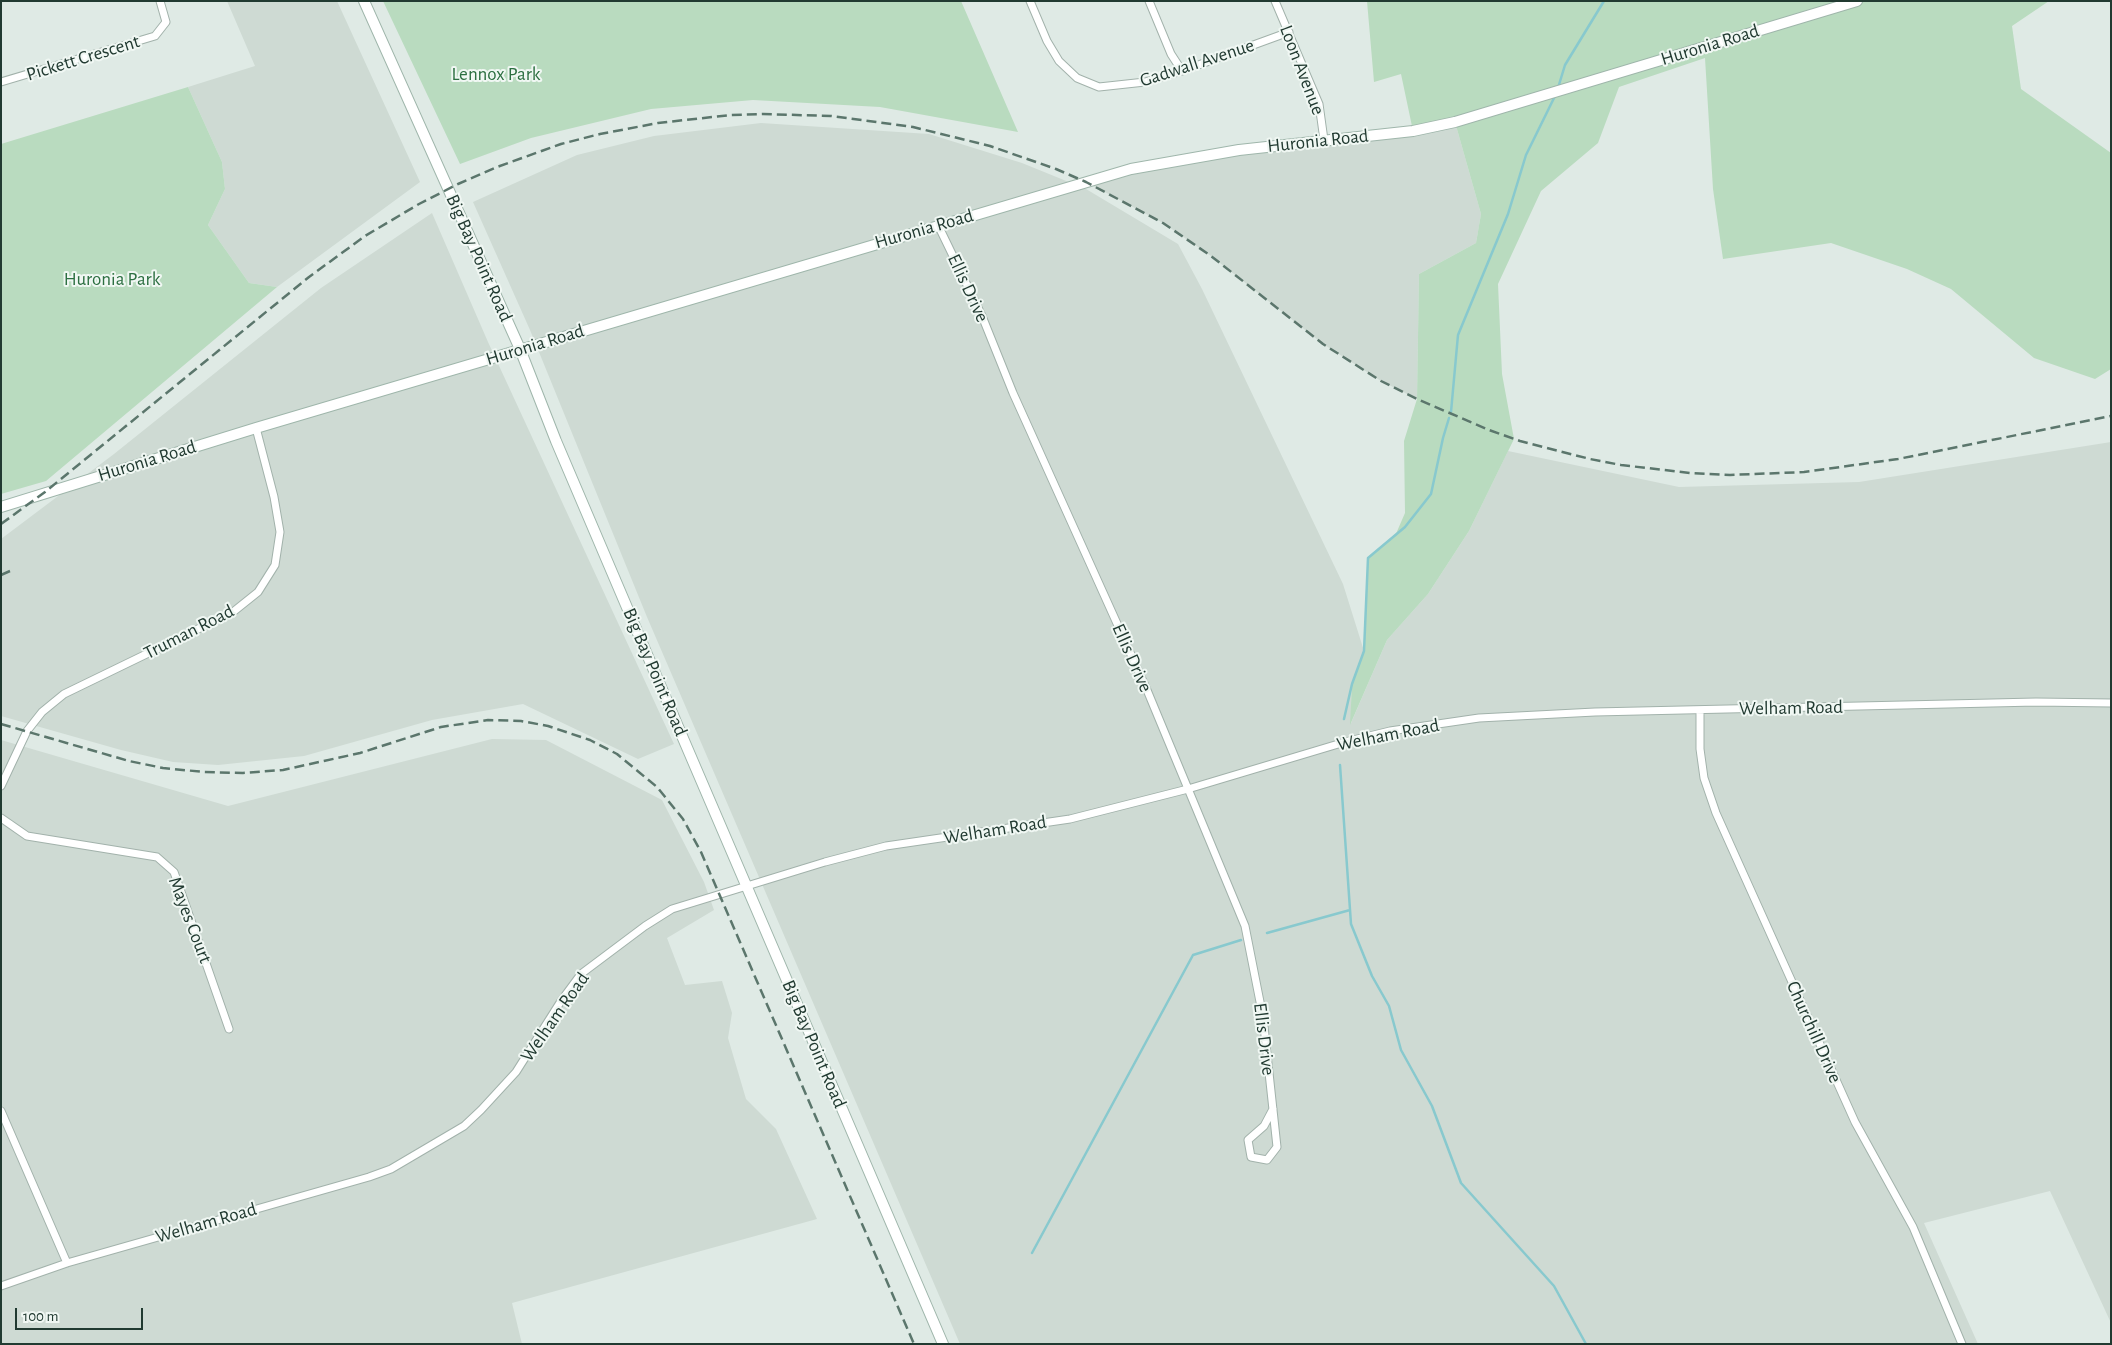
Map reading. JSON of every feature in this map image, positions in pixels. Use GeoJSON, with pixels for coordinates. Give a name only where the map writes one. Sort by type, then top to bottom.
{"type":"FeatureCollection","features":[{"type":"Feature","properties":{"kind":"main road","name":"Big Bay Point Road"},"geometry":{"type":"LineString","coordinates":[[364,1],[520,349],[559,447],[746,887],[943,1344]]}},
{"type":"Feature","properties":{"kind":"main road","name":"Huronia Road"},"geometry":{"type":"LineString","coordinates":[[1,507],[520,349],[1131,169],[1239,150],[1413,131],[1455,122],[1857,1]]}},
{"type":"Feature","properties":{"kind":"street","name":"Pickett Crescent"},"geometry":{"type":"LineString","coordinates":[[1,82],[155,36],[166,22],[160,1]]}},
{"type":"Feature","properties":{"kind":"street","name":"Gadwall Avenue"},"geometry":{"type":"LineString","coordinates":[[1030,1],[1047,41],[1059,61],[1077,78],[1098,88],[1146,82],[1289,32]]}},
{"type":"Feature","properties":{"kind":"street"},"geometry":{"type":"LineString","coordinates":[[1149,1],[1171,54],[1182,71]]}},
{"type":"Feature","properties":{"kind":"street","name":"Loon Avenue"},"geometry":{"type":"LineString","coordinates":[[1275,1],[1319,104],[1324,140]]}},
{"type":"Feature","properties":{"kind":"street","name":"Ellis Drive"},"geometry":{"type":"LineString","coordinates":[[938,225],[982,316],[1013,393],[1147,690],[1245,926],[1263,1017],[1277,1147],[1267,1160],[1251,1157],[1248,1140],[1264,1126],[1272,1108]]}},
{"type":"Feature","properties":{"kind":"street","name":"Truman Road"},"geometry":{"type":"LineString","coordinates":[[1,786],[27,731],[42,712],[64,694],[233,612],[258,592],[275,564],[280,532],[274,497],[256,428]]}},
{"type":"Feature","properties":{"kind":"street","name":"Welham Road"},"geometry":{"type":"LineString","coordinates":[[1,1286],[68,1263],[391,1169],[464,1126],[481,1110],[516,1072],[561,1000],[581,974],[645,926],[672,909],[825,862],[886,846],[1070,819],[1188,789],[1345,742],[1400,730],[1479,718],[1596,712],[2036,702],[2111,703]]}},
{"type":"Feature","properties":{"kind":"street","name":"Churchill Drive"},"geometry":{"type":"LineString","coordinates":[[1700,710],[1700,749],[1704,778],[1716,813],[1855,1122],[1913,1227],[1962,1344]]}},
{"type":"Feature","properties":{"kind":"street","name":"Mayes Court"},"geometry":{"type":"LineString","coordinates":[[1,818],[27,836],[157,857],[174,872],[229,1029]]}},
{"type":"Feature","properties":{"kind":"street"},"geometry":{"type":"LineString","coordinates":[[1,1111],[68,1263]]}},
{"type":"Feature","properties":{"kind":"shaded area"},"geometry":{"type":"Polygon","coordinates":[[[227,1],[337,1],[420,182],[277,287],[249,283],[208,225],[225,189],[222,162],[188,87],[255,66],[227,1]]]}},
{"type":"Feature","properties":{"kind":"shaded area"},"geometry":{"type":"Polygon","coordinates":[[[1455,122],[1481,214],[1476,243],[1419,274],[1417,399],[1381,381],[1323,344],[1211,256],[1163,223],[1086,182],[1131,169],[1455,122]]]}},
{"type":"Feature","properties":{"kind":"shaded area"},"geometry":{"type":"Polygon","coordinates":[[[761,123],[929,134],[1022,163],[1086,189],[1178,244],[1202,289],[1343,584],[1364,651],[1352,684],[1351,723],[1387,640],[1428,594],[1469,531],[1508,451],[1679,487],[1859,482],[2111,442],[2111,1323],[2050,1191],[1924,1223],[1978,1344],[960,1344],[647,617],[530,330],[473,202],[577,155],[654,136],[761,123]]]}},
{"type":"Feature","properties":{"kind":"shaded area"},"geometry":{"type":"Polygon","coordinates":[[[432,213],[488,342],[674,744],[638,759],[523,704],[432,720],[304,756],[218,765],[173,762],[121,750],[1,716],[1,539],[114,454],[321,288],[432,213]]]}},
{"type":"Feature","properties":{"kind":"shaded area"},"geometry":{"type":"Polygon","coordinates":[[[492,739],[546,740],[662,800],[704,882],[714,910],[667,938],[685,985],[722,981],[732,1013],[728,1038],[746,1099],[776,1129],[817,1219],[512,1303],[522,1344],[1,1344],[1,740],[228,806],[492,739]]]}},
{"type":"Feature","properties":{"kind":"green space","name":"Lennox Park"},"geometry":{"type":"Polygon","coordinates":[[[383,1],[961,1],[1018,132],[880,107],[753,100],[651,109],[531,138],[460,164],[383,1]]]}},
{"type":"Feature","properties":{"kind":"green space"},"geometry":{"type":"Polygon","coordinates":[[[1367,1],[2049,1],[2012,26],[2021,89],[2111,153],[2111,369],[2095,379],[2034,358],[1951,289],[1907,269],[1831,243],[1723,259],[1713,189],[1705,58],[1619,87],[1598,143],[1541,191],[1498,284],[1502,374],[1514,439],[1469,531],[1428,594],[1387,640],[1350,725],[1352,684],[1364,651],[1368,558],[1395,536],[1405,513],[1404,441],[1417,399],[1419,274],[1476,243],[1481,214],[1455,122],[1413,131],[1401,74],[1374,82],[1367,1]]]}},
{"type":"Feature","properties":{"kind":"green space","name":"Huronia Park"},"geometry":{"type":"Polygon","coordinates":[[[188,87],[222,162],[225,189],[208,225],[249,283],[277,287],[46,481],[1,494],[1,144],[188,87]]]}},
{"type":"Feature","properties":{"kind":"waterway"},"geometry":{"type":"LineString","coordinates":[[1558,88],[1565,65],[1604,1]]}},
{"type":"Feature","properties":{"kind":"waterway"},"geometry":{"type":"LineString","coordinates":[[1451,412],[1458,335],[1508,214],[1526,155],[1555,96]]}},
{"type":"Feature","properties":{"kind":"waterway"},"geometry":{"type":"LineString","coordinates":[[1344,719],[1352,684],[1364,651],[1368,558],[1405,527],[1431,494],[1449,418]]}},
{"type":"Feature","properties":{"kind":"waterway"},"geometry":{"type":"LineString","coordinates":[[1340,765],[1351,924],[1372,976],[1389,1006],[1401,1050],[1432,1106],[1461,1183],[1554,1286],[1586,1344]]}},
{"type":"Feature","properties":{"kind":"waterway"},"geometry":{"type":"LineString","coordinates":[[1267,933],[1350,910]]}},
{"type":"Feature","properties":{"kind":"waterway"},"geometry":{"type":"LineString","coordinates":[[1032,1253],[1193,955],[1241,940]]}},
{"type":"Feature","properties":{"kind":"railway"},"geometry":{"type":"LineString","coordinates":[[1,524],[45,492],[309,277],[365,236],[419,204],[497,167],[561,144],[600,134],[658,123],[731,115],[831,116],[913,127],[990,146],[1056,169],[1086,182],[1163,223],[1211,256],[1323,344],[1381,381],[1417,399],[1489,430],[1520,441],[1590,459],[1621,465],[1690,473],[1730,475],[1804,472],[1898,459],[2111,416]]}},
{"type":"Feature","properties":{"kind":"railway"},"geometry":{"type":"LineString","coordinates":[[1,575],[10,571]]}},
{"type":"Feature","properties":{"kind":"railway"},"geometry":{"type":"LineString","coordinates":[[1,724],[129,761],[163,768],[204,772],[243,773],[283,770],[360,753],[441,727],[488,720],[521,721],[548,726],[590,740],[617,754],[657,787],[683,819],[701,852],[914,1344]]}}]}
